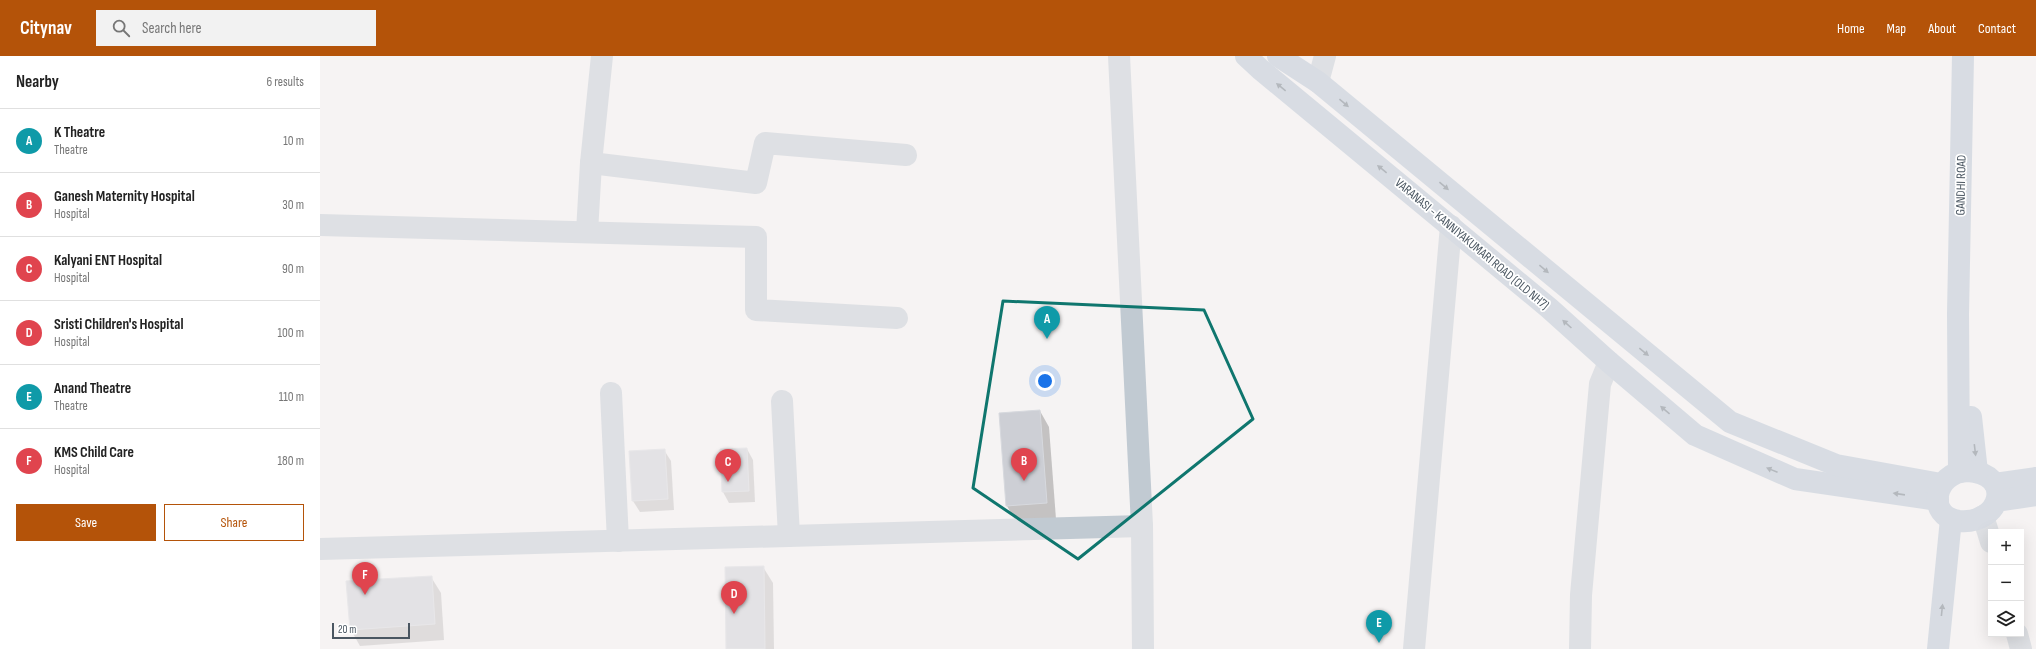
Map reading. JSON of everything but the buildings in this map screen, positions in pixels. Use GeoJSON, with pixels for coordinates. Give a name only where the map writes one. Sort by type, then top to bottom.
{"type":"FeatureCollection","features":[{"type":"Feature","properties":{"kind":"main road","name":"VARANASI - KANNIYAKUMARI ROAD (OLD NH7)"},"geometry":{"type":"LineString","coordinates":[[1246,56],[1549,308],[1609,362],[1695,435],[1795,479],[1940,492]]}},
{"type":"Feature","properties":{"kind":"main road"},"geometry":{"type":"LineString","coordinates":[[1278,56],[1318,82],[1730,422],[1836,465],[1940,492],[1982,489],[2036,478]]}},
{"type":"Feature","properties":{"kind":"main road","name":"GANDHI ROAD"},"geometry":{"type":"LineString","coordinates":[[1963,56],[1958,314],[1982,489]]}},
{"type":"Feature","properties":{"kind":"main road"},"geometry":{"type":"LineString","coordinates":[[1940,492],[1938,506],[1943,513],[1951,519],[1967,521],[1982,489]]}},
{"type":"Feature","properties":{"kind":"main road"},"geometry":{"type":"LineString","coordinates":[[1982,489],[2036,495]]}},
{"type":"Feature","properties":{"kind":"main road"},"geometry":{"type":"LineString","coordinates":[[1938,649],[1951,519]]}},
{"type":"Feature","properties":{"kind":"street"},"geometry":{"type":"LineString","coordinates":[[587,232],[591,163],[602,56]]}},
{"type":"Feature","properties":{"kind":"street"},"geometry":{"type":"LineString","coordinates":[[1119,56],[1142,526],[1143,649]]}},
{"type":"Feature","properties":{"kind":"street"},"geometry":{"type":"LineString","coordinates":[[1318,82],[1325,56]]}},
{"type":"Feature","properties":{"kind":"street"},"geometry":{"type":"LineString","coordinates":[[591,163],[756,183],[764,143],[906,155]]}},
{"type":"Feature","properties":{"kind":"street"},"geometry":{"type":"LineString","coordinates":[[320,225],[756,237],[756,310],[897,318]]}},
{"type":"Feature","properties":{"kind":"street"},"geometry":{"type":"LineString","coordinates":[[1414,649],[1451,226]]}},
{"type":"Feature","properties":{"kind":"street"},"geometry":{"type":"LineString","coordinates":[[1580,649],[1581,595],[1600,384],[1609,362]]}},
{"type":"Feature","properties":{"kind":"street"},"geometry":{"type":"LineString","coordinates":[[611,393],[618,541]]}},
{"type":"Feature","properties":{"kind":"street"},"geometry":{"type":"LineString","coordinates":[[782,401],[789,536]]}},
{"type":"Feature","properties":{"kind":"street"},"geometry":{"type":"LineString","coordinates":[[1982,489],[1989,529]]}},
{"type":"Feature","properties":{"kind":"street"},"geometry":{"type":"LineString","coordinates":[[320,549],[1142,526]]}},
{"type":"Feature","properties":{"kind":"street"},"geometry":{"type":"LineString","coordinates":[[2018,637],[2021,649]]}},
{"type":"Feature","properties":{"kind":"highlighted area"},"geometry":{"type":"Polygon","coordinates":[[[1003,301],[1204,310],[1253,419],[1078,559],[973,488],[1003,301]]]}},
{"type":"Feature","properties":{"kind":"place","name":"K Theatre"},"geometry":{"type":"Point","coordinates":[1047,339]}},
{"type":"Feature","properties":{"kind":"place","name":"Ganesh Maternity Hospital"},"geometry":{"type":"Point","coordinates":[1024,481]}},
{"type":"Feature","properties":{"kind":"place","name":"Kalyani ENT Hospital"},"geometry":{"type":"Point","coordinates":[728,482]}},
{"type":"Feature","properties":{"kind":"place","name":"KMS Child Care"},"geometry":{"type":"Point","coordinates":[365,595]}},
{"type":"Feature","properties":{"kind":"place","name":"Sristi Children's Hospital"},"geometry":{"type":"Point","coordinates":[734,614]}},
{"type":"Feature","properties":{"kind":"place","name":"Anand Theatre"},"geometry":{"type":"Point","coordinates":[1379,643]}}]}
